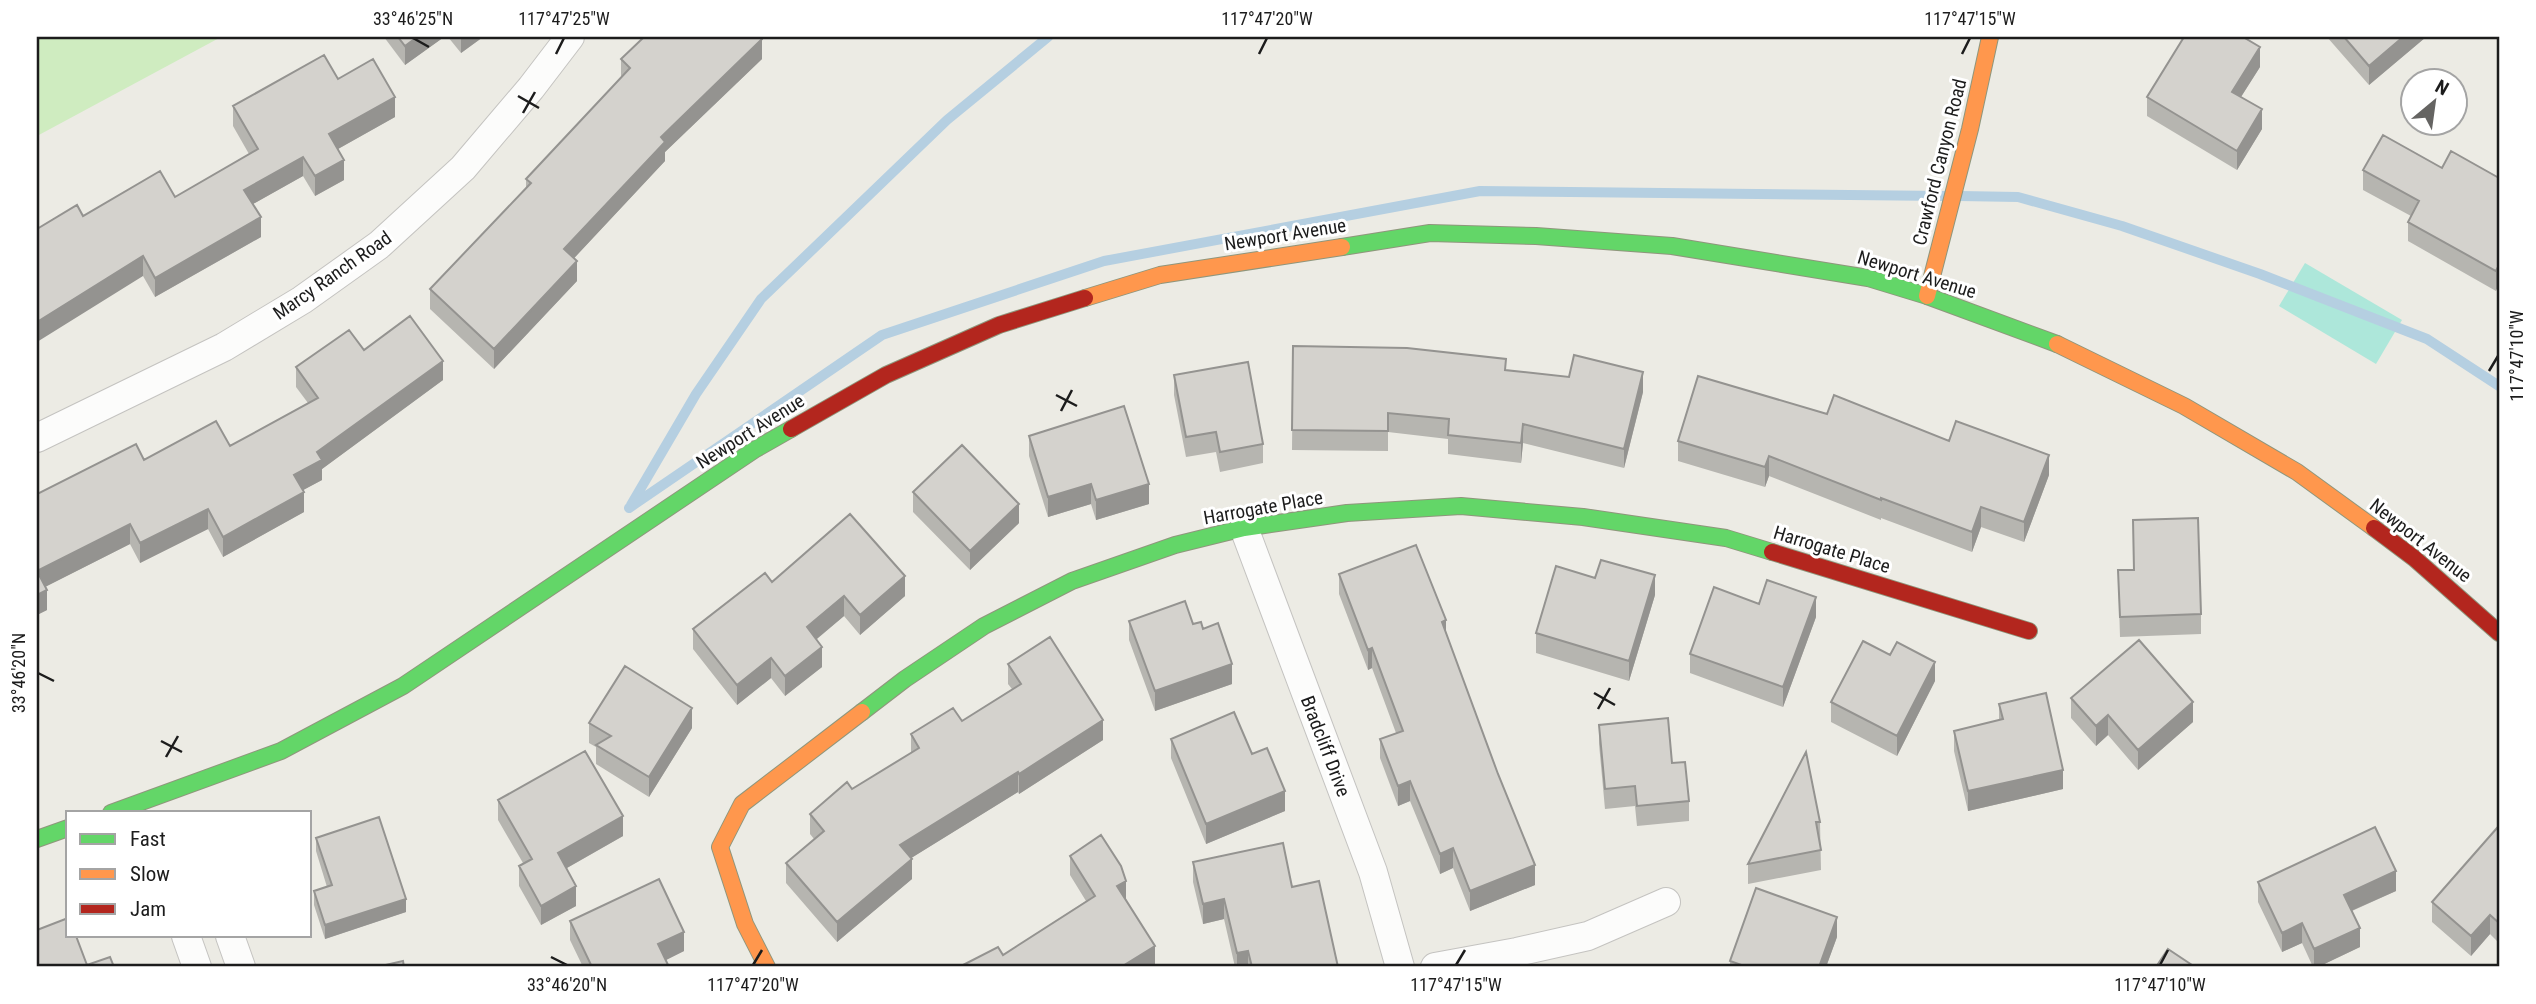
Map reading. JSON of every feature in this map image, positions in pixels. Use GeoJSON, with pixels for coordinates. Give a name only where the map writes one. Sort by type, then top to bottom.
{"type":"FeatureCollection","features":[{"type":"Feature","properties":{"kind":"main road","name":"Crawford Canyon Road"},"geometry":{"type":"LineString","coordinates":[[1927,296],[1970,129],[1990,37]]}},
{"type":"Feature","properties":{"kind":"main road","name":"Newport Avenue"},"geometry":{"type":"LineString","coordinates":[[123,811],[165,804],[281,751],[403,686],[754,450],[886,375],[999,325],[1160,275],[1430,233],[1535,236],[1672,246],[1868,278],[1927,296],[2069,348],[2184,406],[2297,472],[2414,558],[2499,633]]}},
{"type":"Feature","properties":{"kind":"main road","name":"Harrogate Place"},"geometry":{"type":"LineString","coordinates":[[767,967],[745,924],[720,847],[742,803],[905,679],[985,626],[1072,581],[1175,545],[1244,528],[1347,513],[1461,506],[1583,517],[1726,538],[2029,631]]}},
{"type":"Feature","properties":{"kind":"main road"},"geometry":{"type":"LineString","coordinates":[[37,839],[66,829]]}},
{"type":"Feature","properties":{"kind":"street","name":"Marcy Ranch Road"},"geometry":{"type":"LineString","coordinates":[[37,439],[224,347],[302,300],[379,245],[463,168],[531,89],[570,37]]}},
{"type":"Feature","properties":{"kind":"street","name":"Bradcliff Drive"},"geometry":{"type":"LineString","coordinates":[[1244,528],[1373,872],[1400,967]]}},
{"type":"Feature","properties":{"kind":"street"},"geometry":{"type":"LineString","coordinates":[[1434,967],[1588,936],[1666,902]]}},
{"type":"Feature","properties":{"kind":"street"},"geometry":{"type":"LineString","coordinates":[[186,937],[197,967]]}},
{"type":"Feature","properties":{"kind":"street"},"geometry":{"type":"LineString","coordinates":[[230,937],[241,967]]}},
{"type":"Feature","properties":{"kind":"green space"},"geometry":{"type":"Polygon","coordinates":[[[37,37],[221,37],[37,136],[37,37]]]}},
{"type":"Feature","properties":{"kind":"shaded area"},"geometry":{"type":"Polygon","coordinates":[[[2305,263],[2402,320],[2376,364],[2279,306],[2305,263]]]}},
{"type":"Feature","properties":{"kind":"building"},"geometry":{"type":"Polygon","coordinates":[[[398,37],[417,37],[405,46],[398,37]]]}},
{"type":"Feature","properties":{"kind":"building"},"geometry":{"type":"Polygon","coordinates":[[[644,37],[762,39],[661,137],[665,142],[564,249],[577,261],[494,349],[430,289],[531,183],[526,179],[630,68],[621,59],[644,37]]]}},
{"type":"Feature","properties":{"kind":"building"},"geometry":{"type":"Polygon","coordinates":[[[2184,37],[2243,37],[2260,47],[2232,92],[2262,109],[2237,151],[2147,97],[2184,37]]]}},
{"type":"Feature","properties":{"kind":"building"},"geometry":{"type":"Polygon","coordinates":[[[2344,37],[2403,37],[2369,66],[2344,37]]]}},
{"type":"Feature","properties":{"kind":"building"},"geometry":{"type":"Polygon","coordinates":[[[324,55],[338,79],[373,59],[395,97],[329,134],[344,160],[315,176],[303,157],[244,190],[261,217],[155,278],[143,256],[37,322],[37,229],[77,205],[83,216],[160,171],[175,197],[258,149],[233,106],[324,55]]]}},
{"type":"Feature","properties":{"kind":"building"},"geometry":{"type":"Polygon","coordinates":[[[2383,135],[2442,168],[2451,151],[2499,178],[2499,265],[2496,271],[2408,222],[2419,201],[2363,170],[2383,135]]]}},
{"type":"Feature","properties":{"kind":"building"},"geometry":{"type":"Polygon","coordinates":[[[410,316],[443,361],[317,452],[322,460],[294,475],[304,492],[223,537],[208,509],[140,543],[130,524],[37,571],[37,494],[136,444],[144,460],[216,421],[230,446],[318,398],[296,367],[349,330],[364,350],[410,316]]]}},
{"type":"Feature","properties":{"kind":"building"},"geometry":{"type":"Polygon","coordinates":[[[1293,346],[1407,348],[1506,359],[1505,370],[1569,377],[1574,355],[1643,372],[1624,449],[1523,424],[1521,443],[1448,435],[1449,419],[1388,413],[1388,431],[1292,430],[1293,346]]]}},
{"type":"Feature","properties":{"kind":"building"},"geometry":{"type":"Polygon","coordinates":[[[1248,362],[1263,444],[1220,452],[1216,432],[1186,437],[1174,375],[1248,362]]]}},
{"type":"Feature","properties":{"kind":"building"},"geometry":{"type":"Polygon","coordinates":[[[1698,376],[1827,414],[1834,395],[1949,441],[1956,421],[2049,455],[2024,522],[1981,507],[1972,532],[1769,456],[1765,467],[1678,441],[1698,376]]]}},
{"type":"Feature","properties":{"kind":"building"},"geometry":{"type":"Polygon","coordinates":[[[1124,406],[1149,484],[1096,500],[1091,484],[1048,497],[1029,436],[1124,406]]]}},
{"type":"Feature","properties":{"kind":"building"},"geometry":{"type":"Polygon","coordinates":[[[962,445],[1019,504],[970,551],[913,492],[962,445]]]}},
{"type":"Feature","properties":{"kind":"building"},"geometry":{"type":"Polygon","coordinates":[[[850,514],[905,576],[860,615],[844,596],[807,627],[822,647],[785,676],[771,658],[737,685],[693,629],[765,573],[772,582],[850,514]]]}},
{"type":"Feature","properties":{"kind":"building"},"geometry":{"type":"Polygon","coordinates":[[[2198,518],[2201,614],[2120,617],[2118,570],[2134,570],[2133,520],[2198,518]]]}},
{"type":"Feature","properties":{"kind":"building"},"geometry":{"type":"Polygon","coordinates":[[[1416,545],[1446,620],[1442,622],[1498,774],[1535,865],[1470,891],[1453,848],[1440,854],[1410,781],[1398,786],[1380,739],[1403,731],[1372,648],[1368,650],[1339,574],[1416,545]]]}},
{"type":"Feature","properties":{"kind":"building"},"geometry":{"type":"Polygon","coordinates":[[[1601,560],[1655,575],[1629,661],[1536,633],[1556,566],[1595,578],[1601,560]]]}},
{"type":"Feature","properties":{"kind":"building"},"geometry":{"type":"Polygon","coordinates":[[[37,571],[47,590],[37,595],[37,571]]]}},
{"type":"Feature","properties":{"kind":"building"},"geometry":{"type":"Polygon","coordinates":[[[1767,580],[1816,597],[1783,687],[1690,654],[1714,587],[1759,604],[1767,580]]]}},
{"type":"Feature","properties":{"kind":"building"},"geometry":{"type":"Polygon","coordinates":[[[1185,601],[1193,624],[1201,622],[1203,629],[1218,623],[1232,664],[1155,691],[1129,621],[1185,601]]]}},
{"type":"Feature","properties":{"kind":"building"},"geometry":{"type":"Polygon","coordinates":[[[1050,637],[1103,720],[900,845],[912,859],[837,922],[786,863],[824,831],[810,814],[847,782],[852,789],[919,748],[911,734],[953,708],[962,721],[1021,684],[1008,664],[1050,637]]]}},
{"type":"Feature","properties":{"kind":"building"},"geometry":{"type":"Polygon","coordinates":[[[2139,640],[2193,702],[2138,750],[2108,715],[2096,726],[2071,698],[2139,640]]]}},
{"type":"Feature","properties":{"kind":"building"},"geometry":{"type":"Polygon","coordinates":[[[1863,641],[1890,655],[1897,642],[1935,662],[1897,736],[1831,702],[1863,641]]]}},
{"type":"Feature","properties":{"kind":"building"},"geometry":{"type":"Polygon","coordinates":[[[625,666],[692,708],[649,777],[596,745],[611,736],[589,723],[625,666]]]}},
{"type":"Feature","properties":{"kind":"building"},"geometry":{"type":"Polygon","coordinates":[[[2046,693],[2063,770],[1968,791],[1954,731],[2003,719],[1999,704],[2046,693]]]}},
{"type":"Feature","properties":{"kind":"building"},"geometry":{"type":"Polygon","coordinates":[[[1234,712],[1252,754],[1267,748],[1285,791],[1206,824],[1171,739],[1234,712]]]}},
{"type":"Feature","properties":{"kind":"building"},"geometry":{"type":"Polygon","coordinates":[[[1668,718],[1672,763],[1685,762],[1689,801],[1637,806],[1635,786],[1605,789],[1599,725],[1668,718]]]}},
{"type":"Feature","properties":{"kind":"building"},"geometry":{"type":"Polygon","coordinates":[[[585,751],[623,816],[558,853],[576,886],[541,906],[519,866],[532,859],[498,800],[585,751]]]}},
{"type":"Feature","properties":{"kind":"building"},"geometry":{"type":"Polygon","coordinates":[[[1806,752],[1820,822],[1816,822],[1821,850],[1748,864],[1806,752]]]}},
{"type":"Feature","properties":{"kind":"building"},"geometry":{"type":"Polygon","coordinates":[[[379,817],[406,899],[325,925],[314,891],[332,885],[316,838],[379,817]]]}},
{"type":"Feature","properties":{"kind":"building"},"geometry":{"type":"Polygon","coordinates":[[[2375,827],[2396,871],[2344,895],[2360,928],[2314,949],[2302,923],[2282,933],[2258,882],[2375,827]]]}},
{"type":"Feature","properties":{"kind":"building"},"geometry":{"type":"Polygon","coordinates":[[[2497,828],[2499,923],[2490,915],[2471,936],[2432,902],[2497,828]]]}},
{"type":"Feature","properties":{"kind":"building"},"geometry":{"type":"Polygon","coordinates":[[[1101,835],[1121,866],[1126,881],[1117,886],[1155,946],[1121,967],[964,967],[963,965],[998,947],[1003,955],[1095,896],[1070,856],[1101,835]]]}},
{"type":"Feature","properties":{"kind":"building"},"geometry":{"type":"Polygon","coordinates":[[[1283,843],[1292,887],[1319,881],[1338,967],[1252,967],[1248,951],[1237,953],[1224,899],[1203,904],[1193,862],[1283,843]]]}},
{"type":"Feature","properties":{"kind":"building"},"geometry":{"type":"Polygon","coordinates":[[[659,879],[684,932],[658,944],[669,967],[592,967],[570,921],[659,879]]]}},
{"type":"Feature","properties":{"kind":"building"},"geometry":{"type":"Polygon","coordinates":[[[1756,888],[1837,917],[1819,967],[1747,967],[1730,961],[1756,888]]]}},
{"type":"Feature","properties":{"kind":"building"},"geometry":{"type":"Polygon","coordinates":[[[66,919],[66,937],[76,937],[87,965],[110,957],[114,967],[37,967],[37,930],[66,919]]]}},
{"type":"Feature","properties":{"kind":"building"},"geometry":{"type":"Polygon","coordinates":[[[2168,949],[2195,967],[2156,967],[2168,949]]]}},
{"type":"Feature","properties":{"kind":"building"},"geometry":{"type":"Polygon","coordinates":[[[403,961],[404,967],[377,967],[403,961]]]}},
{"type":"Feature","properties":{"kind":"waterway"},"geometry":{"type":"LineString","coordinates":[[631,505],[696,394],[761,299],[947,120],[1048,37]]}},
{"type":"Feature","properties":{"kind":"waterway"},"geometry":{"type":"LineString","coordinates":[[629,508],[882,335],[1104,261],[1480,191],[1945,196]]}},
{"type":"Feature","properties":{"kind":"waterway"},"geometry":{"type":"LineString","coordinates":[[1960,196],[2018,197],[2122,226],[2260,274],[2427,339],[2499,386]]}},
{"type":"Feature","properties":{"kind":"traffic: fast"},"geometry":{"type":"LineString","coordinates":[[1342,247],[1430,233],[1536,236],[1672,246],[1868,278],[1927,296],[2057,344]]}},
{"type":"Feature","properties":{"kind":"traffic: fast"},"geometry":{"type":"LineString","coordinates":[[116,811],[281,751],[403,686],[754,450],[791,429]]}},
{"type":"Feature","properties":{"kind":"traffic: fast"},"geometry":{"type":"LineString","coordinates":[[862,712],[905,679],[984,626],[1072,581],[1175,545],[1244,528],[1347,513],[1461,506],[1583,517],[1726,538],[1772,552]]}},
{"type":"Feature","properties":{"kind":"traffic: fast"},"geometry":{"type":"LineString","coordinates":[[37,839],[66,829]]}},
{"type":"Feature","properties":{"kind":"traffic: slow"},"geometry":{"type":"LineString","coordinates":[[1927,296],[1970,129],[1990,37]]}},
{"type":"Feature","properties":{"kind":"traffic: slow"},"geometry":{"type":"LineString","coordinates":[[1085,298],[1160,275],[1342,247]]}},
{"type":"Feature","properties":{"kind":"traffic: slow"},"geometry":{"type":"LineString","coordinates":[[2057,344],[2184,406],[2297,472],[2374,528]]}},
{"type":"Feature","properties":{"kind":"traffic: slow"},"geometry":{"type":"LineString","coordinates":[[767,967],[745,924],[720,847],[742,804],[862,712]]}},
{"type":"Feature","properties":{"kind":"traffic: jam"},"geometry":{"type":"LineString","coordinates":[[791,429],[886,375],[999,325],[1085,298]]}},
{"type":"Feature","properties":{"kind":"traffic: jam"},"geometry":{"type":"LineString","coordinates":[[2374,528],[2414,558],[2499,633]]}},
{"type":"Feature","properties":{"kind":"traffic: jam"},"geometry":{"type":"LineString","coordinates":[[1772,552],[2029,631]]}}]}
